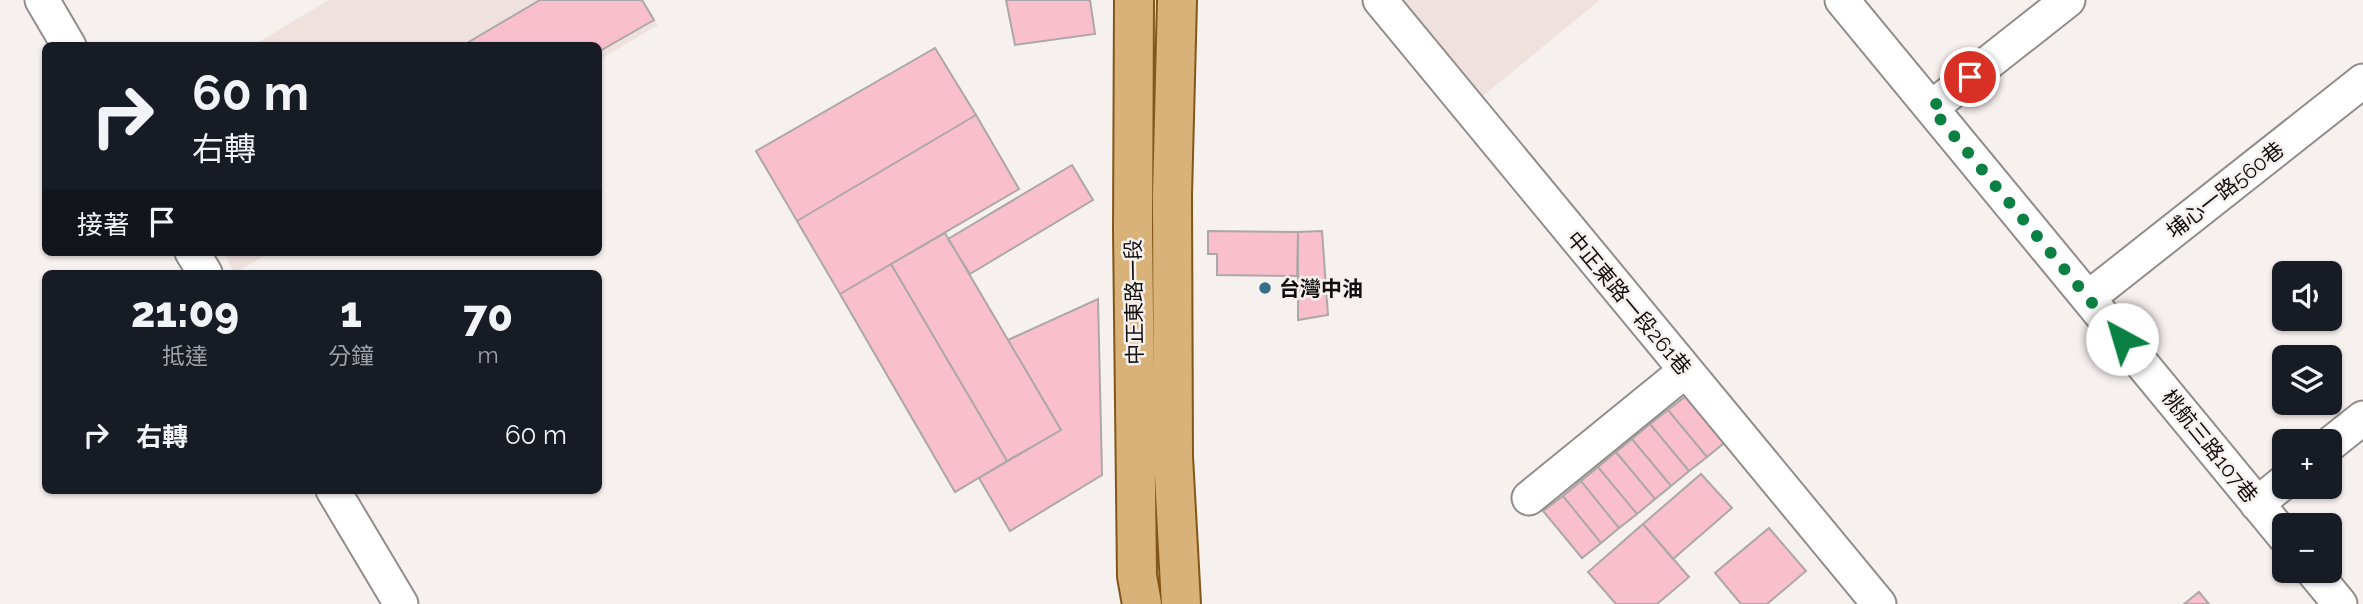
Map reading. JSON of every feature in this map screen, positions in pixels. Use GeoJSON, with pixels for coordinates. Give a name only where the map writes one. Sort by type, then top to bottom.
{"type":"FeatureCollection","features":[{"type":"Feature","properties":{"kind":"main road","name":"中正東路一段"},"geometry":{"type":"LineString","coordinates":[[1134,0],[1133,230],[1137,576],[1142,604]]}},
{"type":"Feature","properties":{"kind":"main road","name":"中正東路一段"},"geometry":{"type":"LineString","coordinates":[[1177,0],[1172,195],[1173,457],[1181,604]]}},
{"type":"Feature","properties":{"kind":"street"},"geometry":{"type":"LineString","coordinates":[[43,0],[67,42]]}},
{"type":"Feature","properties":{"kind":"street","name":"中正東路一段261巷"},"geometry":{"type":"LineString","coordinates":[[1380,0],[1880,604]]}},
{"type":"Feature","properties":{"kind":"street","name":"桃航三路107巷"},"geometry":{"type":"LineString","coordinates":[[1842,0],[2272,522]]}},
{"type":"Feature","properties":{"kind":"street"},"geometry":{"type":"LineString","coordinates":[[1931,108],[2068,0]]}},
{"type":"Feature","properties":{"kind":"street","name":"埔心一路560巷"},"geometry":{"type":"LineString","coordinates":[[2088,298],[2363,81]]}},
{"type":"Feature","properties":{"kind":"street"},"geometry":{"type":"LineString","coordinates":[[1529,498],[1685,370]]}},
{"type":"Feature","properties":{"kind":"street"},"geometry":{"type":"LineString","coordinates":[[2342,435],[2363,418]]}},
{"type":"Feature","properties":{"kind":"street"},"geometry":{"type":"LineString","coordinates":[[2257,504],[2272,492]]}},
{"type":"Feature","properties":{"kind":"street"},"geometry":{"type":"LineString","coordinates":[[335,494],[401,604]]}},
{"type":"Feature","properties":{"kind":"street"},"geometry":{"type":"LineString","coordinates":[[2323,583],[2340,604]]}},
{"type":"Feature","properties":{"kind":"shaded area"},"geometry":{"type":"Polygon","coordinates":[[[329,0],[642,0],[658,25],[602,58],[602,42],[259,42],[329,0]]]}},
{"type":"Feature","properties":{"kind":"shaded area"},"geometry":{"type":"Polygon","coordinates":[[[1402,0],[1600,0],[1483,96],[1402,0]]]}},
{"type":"Feature","properties":{"kind":"shaded area"},"geometry":{"type":"Polygon","coordinates":[[[225,256],[264,256],[240,270],[233,270],[225,256]]]}},
{"type":"Feature","properties":{"kind":"building"},"geometry":{"type":"Polygon","coordinates":[[[540,0],[642,0],[654,20],[602,50],[602,42],[469,42],[540,0]]]}},
{"type":"Feature","properties":{"kind":"building"},"geometry":{"type":"Polygon","coordinates":[[[1006,0],[1090,0],[1095,34],[1015,45],[1006,0]]]}},
{"type":"Feature","properties":{"kind":"building"},"geometry":{"type":"Polygon","coordinates":[[[935,48],[976,115],[797,221],[756,151],[935,48]]]}},
{"type":"Feature","properties":{"kind":"building"},"geometry":{"type":"Polygon","coordinates":[[[976,115],[1019,189],[840,294],[797,221],[976,115]]]}},
{"type":"Feature","properties":{"kind":"building"},"geometry":{"type":"Polygon","coordinates":[[[1072,165],[1093,200],[970,274],[948,239],[1072,165]]]}},
{"type":"Feature","properties":{"kind":"building"},"geometry":{"type":"Polygon","coordinates":[[[1208,231],[1298,232],[1297,276],[1217,275],[1217,254],[1208,254],[1208,231]]]}},
{"type":"Feature","properties":{"kind":"building"},"geometry":{"type":"Polygon","coordinates":[[[1322,231],[1328,315],[1298,320],[1298,232],[1322,231]]]}},
{"type":"Feature","properties":{"kind":"building"},"geometry":{"type":"Polygon","coordinates":[[[945,233],[1061,430],[1007,461],[891,264],[945,233]]]}},
{"type":"Feature","properties":{"kind":"building"},"geometry":{"type":"Polygon","coordinates":[[[891,264],[1007,461],[955,492],[840,294],[891,264]]]}},
{"type":"Feature","properties":{"kind":"building"},"geometry":{"type":"Polygon","coordinates":[[[1098,299],[1102,475],[1010,531],[979,478],[1061,430],[1008,340],[1098,299]]]}},
{"type":"Feature","properties":{"kind":"building"},"geometry":{"type":"Polygon","coordinates":[[[1686,396],[1724,443],[1707,457],[1668,410],[1686,396]]]}},
{"type":"Feature","properties":{"kind":"building"},"geometry":{"type":"Polygon","coordinates":[[[1668,410],[1707,457],[1689,471],[1650,424],[1668,410]]]}},
{"type":"Feature","properties":{"kind":"building"},"geometry":{"type":"Polygon","coordinates":[[[1650,424],[1689,471],[1671,486],[1632,439],[1650,424]]]}},
{"type":"Feature","properties":{"kind":"building"},"geometry":{"type":"Polygon","coordinates":[[[1632,439],[1671,486],[1655,499],[1616,452],[1632,439]]]}},
{"type":"Feature","properties":{"kind":"building"},"geometry":{"type":"Polygon","coordinates":[[[1616,452],[1655,499],[1637,514],[1598,467],[1616,452]]]}},
{"type":"Feature","properties":{"kind":"building"},"geometry":{"type":"Polygon","coordinates":[[[1598,467],[1637,514],[1619,528],[1581,481],[1598,467]]]}},
{"type":"Feature","properties":{"kind":"building"},"geometry":{"type":"Polygon","coordinates":[[[1701,474],[1732,508],[1673,559],[1643,524],[1701,474]]]}},
{"type":"Feature","properties":{"kind":"building"},"geometry":{"type":"Polygon","coordinates":[[[1581,481],[1619,528],[1601,543],[1563,496],[1581,481]]]}},
{"type":"Feature","properties":{"kind":"building"},"geometry":{"type":"Polygon","coordinates":[[[1563,496],[1601,543],[1582,558],[1543,511],[1563,496]]]}},
{"type":"Feature","properties":{"kind":"building"},"geometry":{"type":"Polygon","coordinates":[[[1643,524],[1689,577],[1657,604],[1616,604],[1588,572],[1643,524]]]}},
{"type":"Feature","properties":{"kind":"building"},"geometry":{"type":"Polygon","coordinates":[[[1769,528],[1806,571],[1767,604],[1741,604],[1715,573],[1769,528]]]}},
{"type":"Feature","properties":{"kind":"building"},"geometry":{"type":"Polygon","coordinates":[[[2199,592],[2209,604],[2184,604],[2199,592]]]}},
{"type":"Feature","properties":{"kind":"place","name":"台灣中油"},"geometry":{"type":"Point","coordinates":[1265,288]}},
{"type":"Feature","properties":{"kind":"route"},"geometry":{"type":"LineString","coordinates":[[1970,77],[1931,108],[2122,339]]}}]}
